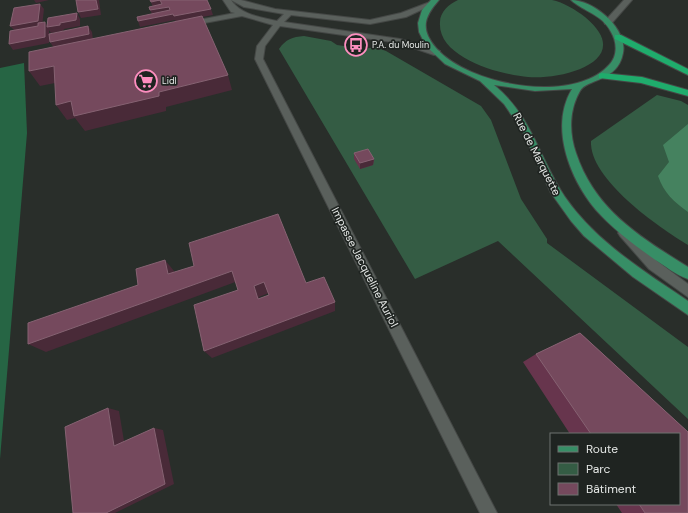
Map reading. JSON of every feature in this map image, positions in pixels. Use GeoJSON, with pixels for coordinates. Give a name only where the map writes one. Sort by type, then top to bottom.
{"type":"FeatureCollection","features":[{"type":"Feature","properties":{"kind":"highway"},"geometry":{"type":"LineString","coordinates":[[618,37],[688,72]]}},
{"type":"Feature","properties":{"kind":"highway"},"geometry":{"type":"LineString","coordinates":[[602,76],[642,80],[688,94]]}},
{"type":"Feature","properties":{"kind":"main road"},"geometry":{"type":"LineString","coordinates":[[433,2],[423,16],[422,29],[429,43],[437,53],[455,66],[478,77],[500,83],[524,88],[553,88],[579,85],[602,76],[612,67],[618,58],[620,48],[618,37],[608,22],[591,9],[575,0]]}},
{"type":"Feature","properties":{"kind":"main road","name":"Rue de Marquette"},"geometry":{"type":"LineString","coordinates":[[478,77],[497,92],[515,110],[527,130],[553,187],[572,214],[585,229],[636,272],[688,309]]}},
{"type":"Feature","properties":{"kind":"main road"},"geometry":{"type":"LineString","coordinates":[[579,85],[569,102],[566,114],[568,141],[572,157],[585,189],[600,208],[615,223],[688,274]]}},
{"type":"Feature","properties":{"kind":"street"},"geometry":{"type":"LineString","coordinates":[[228,0],[234,10],[242,14],[279,24],[400,41],[437,53]]}},
{"type":"Feature","properties":{"kind":"street"},"geometry":{"type":"LineString","coordinates":[[235,0],[260,8],[289,13],[370,22],[397,16],[433,2]]}},
{"type":"Feature","properties":{"kind":"street"},"geometry":{"type":"LineString","coordinates":[[608,22],[617,10],[628,0]]}},
{"type":"Feature","properties":{"kind":"street","name":"Impasse Jacqueline Auriol"},"geometry":{"type":"LineString","coordinates":[[289,13],[260,48],[259,59],[489,513]]}},
{"type":"Feature","properties":{"kind":"street"},"geometry":{"type":"LineString","coordinates":[[180,26],[242,14]]}},
{"type":"Feature","properties":{"kind":"street"},"geometry":{"type":"LineString","coordinates":[[615,223],[653,265],[688,291]]}},
{"type":"Feature","properties":{"kind":"green space"},"geometry":{"type":"Polygon","coordinates":[[[458,0],[556,1],[585,17],[599,32],[603,45],[599,56],[590,64],[576,71],[543,77],[517,76],[503,73],[473,62],[460,55],[449,46],[442,35],[440,18],[448,6],[458,0]]]}},
{"type":"Feature","properties":{"kind":"green space"},"geometry":{"type":"Polygon","coordinates":[[[304,36],[331,41],[337,45],[364,49],[375,47],[386,51],[481,106],[491,120],[521,199],[547,239],[547,243],[688,347],[688,419],[498,241],[415,279],[279,49],[290,39],[304,36]]]}},
{"type":"Feature","properties":{"kind":"green space"},"geometry":{"type":"Polygon","coordinates":[[[657,95],[681,101],[688,105],[688,245],[644,214],[613,186],[601,171],[593,156],[591,141],[657,95]]]}},
{"type":"Feature","properties":{"kind":"shaded area"},"geometry":{"type":"Polygon","coordinates":[[[24,63],[27,133],[0,459],[0,68],[24,63]]]}},
{"type":"Feature","properties":{"kind":"shaded area"},"geometry":{"type":"Polygon","coordinates":[[[688,124],[688,212],[670,197],[660,182],[658,176],[669,162],[663,145],[688,124]]]}},
{"type":"Feature","properties":{"kind":"building"},"geometry":{"type":"Polygon","coordinates":[[[76,0],[96,0],[98,9],[78,12],[76,0]]]}},
{"type":"Feature","properties":{"kind":"building"},"geometry":{"type":"Polygon","coordinates":[[[160,0],[207,0],[211,9],[174,16],[173,14],[138,21],[137,17],[170,10],[169,7],[150,10],[149,7],[162,4],[160,0]]]}},
{"type":"Feature","properties":{"kind":"building"},"geometry":{"type":"Polygon","coordinates":[[[40,4],[38,21],[10,26],[14,8],[40,4]]]}},
{"type":"Feature","properties":{"kind":"building"},"geometry":{"type":"Polygon","coordinates":[[[77,13],[76,20],[47,27],[48,18],[77,13]]]}},
{"type":"Feature","properties":{"kind":"building","name":"Lidl"},"geometry":{"type":"Polygon","coordinates":[[[202,16],[228,75],[159,92],[159,96],[74,116],[71,101],[56,105],[54,66],[29,71],[29,52],[202,16]]]}},
{"type":"Feature","properties":{"kind":"building"},"geometry":{"type":"Polygon","coordinates":[[[45,22],[45,37],[9,44],[10,31],[38,26],[38,23],[45,22]]]}},
{"type":"Feature","properties":{"kind":"building"},"geometry":{"type":"Polygon","coordinates":[[[88,26],[89,34],[50,42],[49,34],[88,26]]]}},
{"type":"Feature","properties":{"kind":"building"},"geometry":{"type":"Polygon","coordinates":[[[368,149],[374,159],[360,163],[354,153],[368,149]]]}},
{"type":"Feature","properties":{"kind":"building"},"geometry":{"type":"Polygon","coordinates":[[[278,214],[306,283],[324,277],[335,302],[204,351],[194,305],[238,290],[232,271],[28,344],[28,323],[138,285],[136,269],[165,260],[168,274],[194,266],[189,243],[278,214]],[[264,282],[254,286],[258,299],[269,295],[264,282]]]}},
{"type":"Feature","properties":{"kind":"building"},"geometry":{"type":"Polygon","coordinates":[[[580,333],[688,432],[688,513],[645,513],[640,505],[680,505],[680,433],[590,433],[536,354],[580,333]]]}},
{"type":"Feature","properties":{"kind":"building"},"geometry":{"type":"Polygon","coordinates":[[[108,408],[114,446],[154,428],[165,484],[106,513],[73,513],[65,427],[108,408]]]}},
{"type":"Feature","properties":{"kind":"place","name":"P.A. du Moulin"},"geometry":{"type":"Point","coordinates":[356,45]}},
{"type":"Feature","properties":{"kind":"place","name":"Lidl"},"geometry":{"type":"Point","coordinates":[146,81]}}]}
